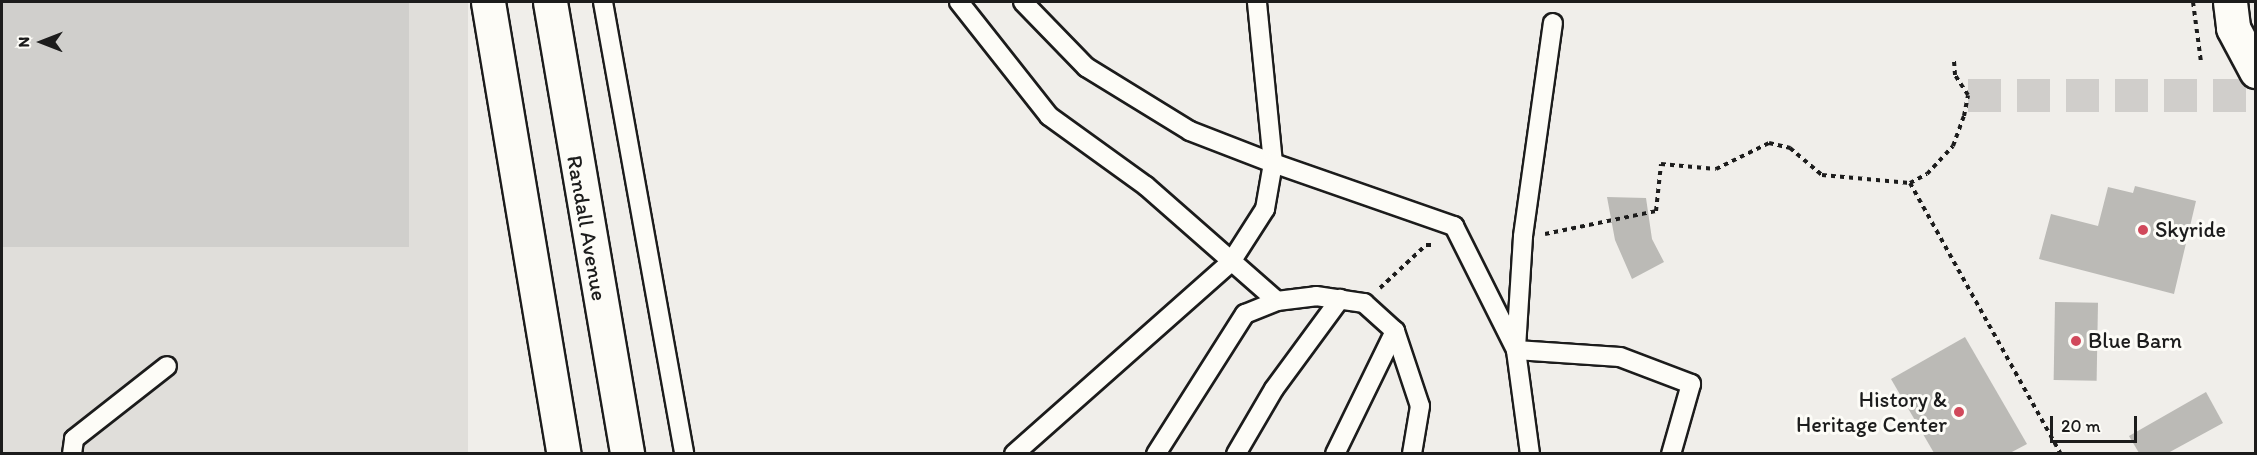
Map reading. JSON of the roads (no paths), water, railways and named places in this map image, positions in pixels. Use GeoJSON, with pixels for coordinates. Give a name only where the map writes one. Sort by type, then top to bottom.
{"type":"FeatureCollection","features":[{"type":"Feature","properties":{"kind":"street"},"geometry":{"type":"LineString","coordinates":[[488,2],[564,453]]}},
{"type":"Feature","properties":{"kind":"street","name":"Randall Avenue"},"geometry":{"type":"LineString","coordinates":[[550,2],[627,453]]}},
{"type":"Feature","properties":{"kind":"street"},"geometry":{"type":"LineString","coordinates":[[2230,2],[2234,28],[2256,71]]}},
{"type":"Feature","properties":{"kind":"lane"},"geometry":{"type":"LineString","coordinates":[[603,2],[684,453]]}},
{"type":"Feature","properties":{"kind":"lane"},"geometry":{"type":"LineString","coordinates":[[959,2],[1049,116],[1146,186],[1277,301]]}},
{"type":"Feature","properties":{"kind":"lane"},"geometry":{"type":"LineString","coordinates":[[1023,2],[1086,67],[1190,130],[1273,163],[1454,226],[1516,350]]}},
{"type":"Feature","properties":{"kind":"lane"},"geometry":{"type":"LineString","coordinates":[[1014,453],[1231,262],[1265,209],[1273,163],[1257,2]]}},
{"type":"Feature","properties":{"kind":"lane"},"geometry":{"type":"LineString","coordinates":[[1530,453],[1516,350],[1523,236],[1553,22]]}},
{"type":"Feature","properties":{"kind":"lane"},"geometry":{"type":"LineString","coordinates":[[1236,453],[1274,389],[1340,299]]}},
{"type":"Feature","properties":{"kind":"lane"},"geometry":{"type":"LineString","coordinates":[[1156,453],[1227,337],[1245,314],[1277,301],[1340,299],[1364,303],[1395,331],[1420,406],[1412,453]]}},
{"type":"Feature","properties":{"kind":"lane"},"geometry":{"type":"LineString","coordinates":[[1335,453],[1395,331]]}},
{"type":"Feature","properties":{"kind":"lane"},"geometry":{"type":"LineString","coordinates":[[1516,350],[1620,357],[1691,384],[1671,453]]}},
{"type":"Feature","properties":{"kind":"lane"},"geometry":{"type":"LineString","coordinates":[[72,453],[74,439],[167,366]]}},
{"type":"Feature","properties":{"kind":"tunnel"},"geometry":{"type":"LineString","coordinates":[[1968,95],[2256,95]]}},
{"type":"Feature","properties":{"kind":"place","name":"Skyride"},"geometry":{"type":"Point","coordinates":[2143,230]}},
{"type":"Feature","properties":{"kind":"place","name":"Blue Barn"},"geometry":{"type":"Point","coordinates":[2076,341]}},
{"type":"Feature","properties":{"kind":"place","name":"History & Heritage Center"},"geometry":{"type":"Point","coordinates":[1959,412]}}]}
